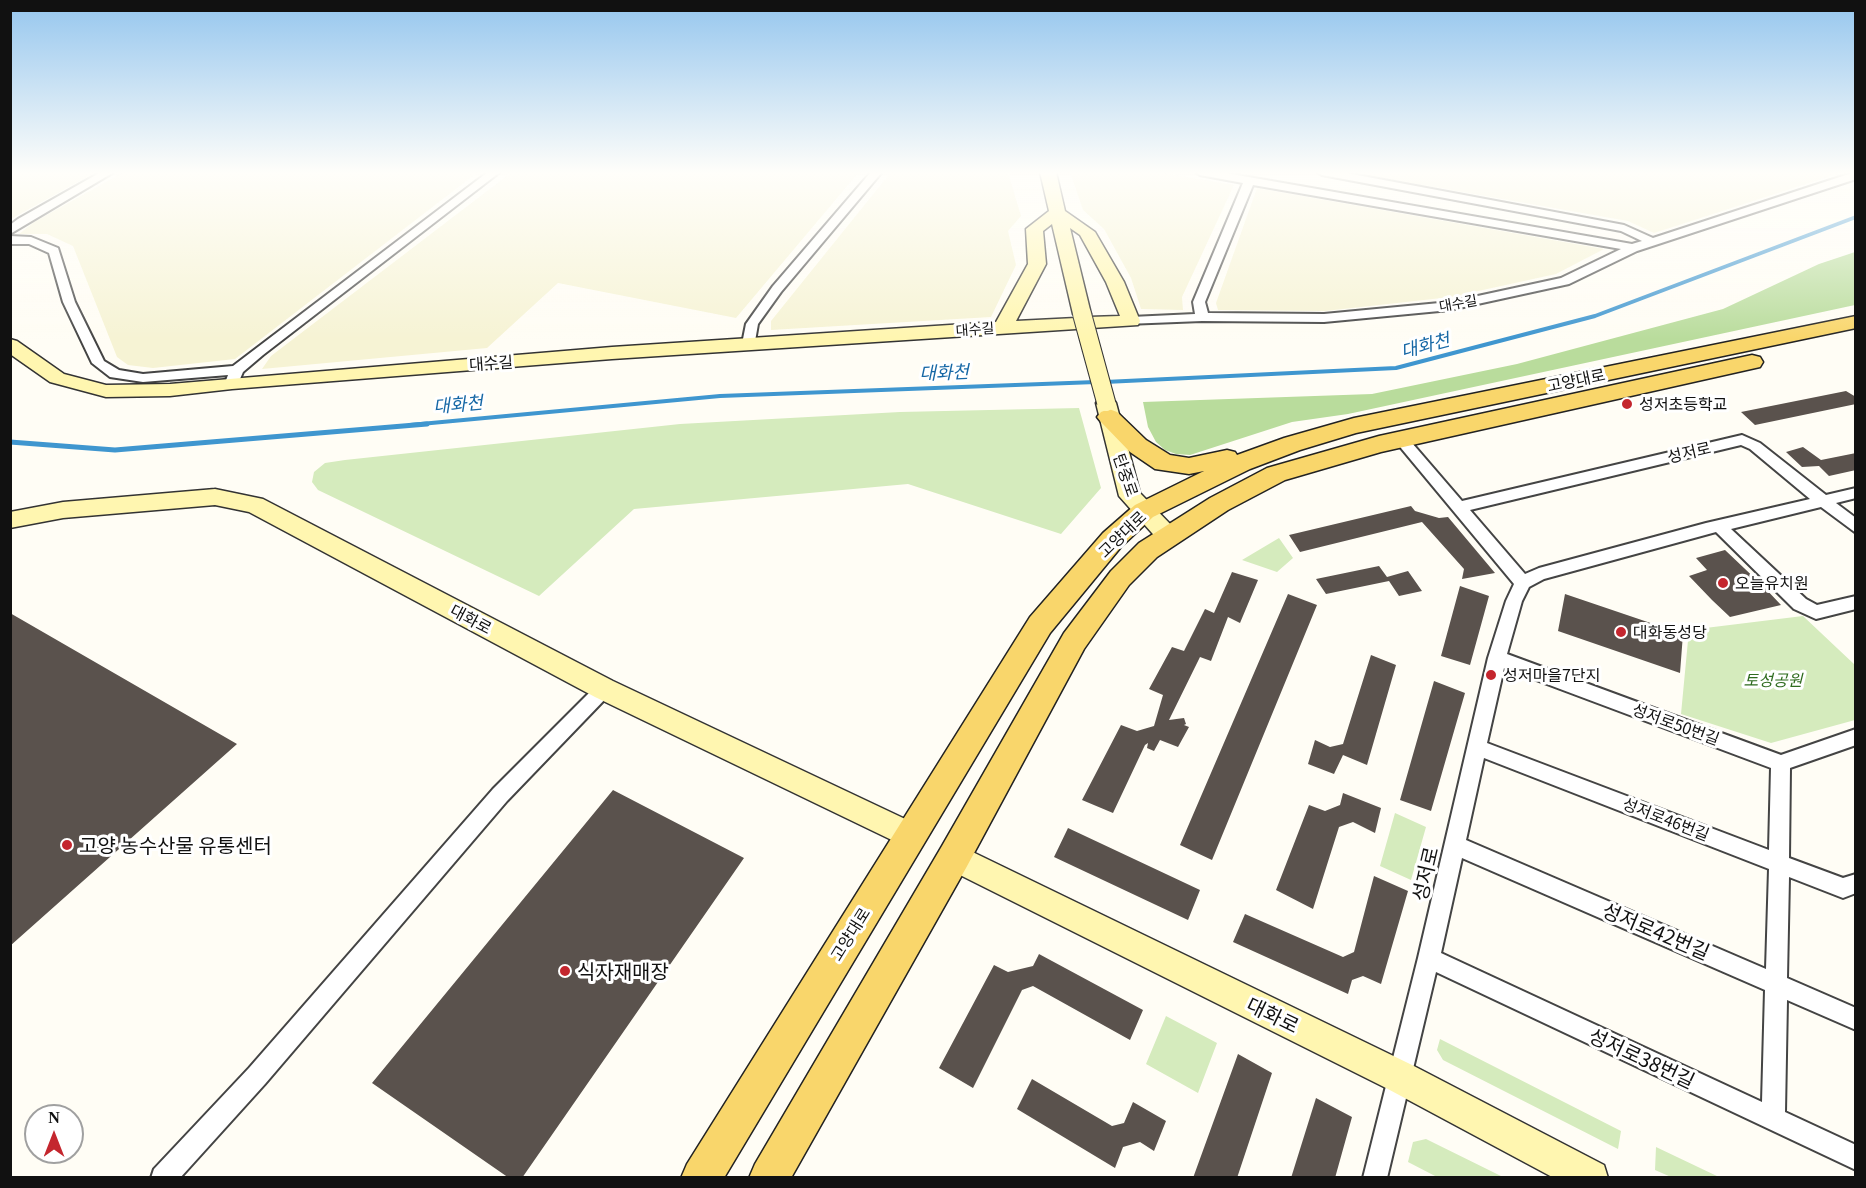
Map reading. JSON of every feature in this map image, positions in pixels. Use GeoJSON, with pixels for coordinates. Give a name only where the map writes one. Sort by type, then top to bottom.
{"type":"FeatureCollection","features":[{"type":"Feature","properties":{"kind":"main road","name":"고양대로"},"geometry":{"type":"LineString","coordinates":[[701,1178],[1040,625],[1112,540],[1144,511],[1240,463],[1292,444],[1354,426],[1856,322]]}},
{"type":"Feature","properties":{"kind":"main road","name":"고양대로"},"geometry":{"type":"LineString","coordinates":[[769,1178],[954,857],[1074,641],[1120,578],[1148,550],[1219,504],[1276,474],[1401,439],[1856,339]]}},
{"type":"Feature","properties":{"kind":"main road"},"geometry":{"type":"LineString","coordinates":[[1107,410],[1151,456],[1177,466],[1189,466],[1292,444]]}},
{"type":"Feature","properties":{"kind":"street"},"geometry":{"type":"LineString","coordinates":[[10,240],[31,241],[54,251],[69,302],[99,363],[115,374],[143,378],[235,376],[258,351],[422,227]]}},
{"type":"Feature","properties":{"kind":"street"},"geometry":{"type":"LineString","coordinates":[[749,344],[752,324],[777,289],[830,227]]}},
{"type":"Feature","properties":{"kind":"street"},"geometry":{"type":"LineString","coordinates":[[1004,327],[1037,264],[1034,229],[1036,227]]}},
{"type":"Feature","properties":{"kind":"street","name":"탄중로"},"geometry":{"type":"LineString","coordinates":[[1061,227],[1130,496],[1168,536]]}},
{"type":"Feature","properties":{"kind":"street"},"geometry":{"type":"LineString","coordinates":[[1080,227],[1087,232],[1115,282],[1131,321]]}},
{"type":"Feature","properties":{"kind":"street"},"geometry":{"type":"LineString","coordinates":[[1202,317],[1199,302],[1230,227]]}},
{"type":"Feature","properties":{"kind":"street","name":"대수길"},"geometry":{"type":"LineString","coordinates":[[1515,227],[1633,248]]}},
{"type":"Feature","properties":{"kind":"street"},"geometry":{"type":"LineString","coordinates":[[1621,227],[1653,242]]}},
{"type":"Feature","properties":{"kind":"street","name":"대수길"},"geometry":{"type":"LineString","coordinates":[[10,345],[57,378],[106,391],[170,390],[235,376],[1004,327],[1202,317],[1324,318],[1450,306],[1565,281],[1633,248],[1697,227]]}},
{"type":"Feature","properties":{"kind":"street"},"geometry":{"type":"LineString","coordinates":[[1401,439],[1523,583],[1539,574],[1719,526],[1856,493]]}},
{"type":"Feature","properties":{"kind":"street","name":"성저로"},"geometry":{"type":"LineString","coordinates":[[1458,507],[1742,440],[1755,446],[1856,527]]}},
{"type":"Feature","properties":{"kind":"street","name":"대화로"},"geometry":{"type":"LineString","coordinates":[[10,519],[63,510],[215,497],[255,505],[604,689],[910,836]]}},
{"type":"Feature","properties":{"kind":"street"},"geometry":{"type":"LineString","coordinates":[[1719,526],[1800,604],[1816,612],[1856,602]]}},
{"type":"Feature","properties":{"kind":"street","name":"성저로"},"geometry":{"type":"LineString","coordinates":[[1375,1178],[1429,958],[1497,658],[1514,601],[1523,583]]}},
{"type":"Feature","properties":{"kind":"street","name":"성저로50번길"},"geometry":{"type":"LineString","coordinates":[[1497,658],[1781,763]]}},
{"type":"Feature","properties":{"kind":"street"},"geometry":{"type":"LineString","coordinates":[[163,1178],[257,1076],[500,795],[604,689]]}},
{"type":"Feature","properties":{"kind":"street"},"geometry":{"type":"LineString","coordinates":[[1773,1120],[1774,982],[1781,763],[1856,737]]}},
{"type":"Feature","properties":{"kind":"street","name":"성저로46번길"},"geometry":{"type":"LineString","coordinates":[[1477,747],[1669,819],[1779,865],[1843,888],[1856,883]]}},
{"type":"Feature","properties":{"kind":"street","name":"성저로42번길"},"geometry":{"type":"LineString","coordinates":[[1455,845],[1856,1018]]}},
{"type":"Feature","properties":{"kind":"street","name":"대화로"},"geometry":{"type":"LineString","coordinates":[[954,857],[1398,1077],[1591,1178]]}},
{"type":"Feature","properties":{"kind":"street","name":"성저로38번길"},"geometry":{"type":"LineString","coordinates":[[1429,958],[1856,1158]]}},
{"type":"Feature","properties":{"kind":"shaded area"},"geometry":{"type":"Polygon","coordinates":[[[27,227],[406,227],[235,359],[153,368],[128,365],[117,357],[73,246],[47,234],[19,234],[27,227]]]}},
{"type":"Feature","properties":{"kind":"shaded area"},"geometry":{"type":"Polygon","coordinates":[[[439,227],[812,227],[736,318],[558,283],[487,348],[262,369],[271,356],[439,227]]]}},
{"type":"Feature","properties":{"kind":"shaded area"},"geometry":{"type":"Polygon","coordinates":[[[846,227],[1011,227],[1008,231],[1016,265],[991,317],[771,330],[771,321],[846,227]]]}},
{"type":"Feature","properties":{"kind":"shaded area"},"geometry":{"type":"Polygon","coordinates":[[[1102,227],[1214,227],[1182,297],[1183,310],[1141,309],[1131,278],[1102,227]]]}},
{"type":"Feature","properties":{"kind":"shaded area"},"geometry":{"type":"Polygon","coordinates":[[[1243,227],[1481,227],[1604,249],[1556,274],[1451,297],[1325,311],[1218,310],[1216,303],[1243,227]]]}},
{"type":"Feature","properties":{"kind":"shaded area"},"geometry":{"type":"Polygon","coordinates":[[[1642,227],[1671,227],[1654,233],[1642,227]]]}},
{"type":"Feature","properties":{"kind":"green space"},"geometry":{"type":"Polygon","coordinates":[[[1855,252],[1855,305],[1348,414],[1292,422],[1190,455],[1165,450],[1156,442],[1148,427],[1143,402],[1372,394],[1517,364],[1723,309],[1819,264],[1855,252]]]}},
{"type":"Feature","properties":{"kind":"green space"},"geometry":{"type":"Polygon","coordinates":[[[1079,408],[1101,488],[1061,534],[908,484],[634,509],[539,596],[318,490],[312,482],[314,472],[325,463],[680,424],[900,412],[1079,408]]]}},
{"type":"Feature","properties":{"kind":"green space"},"geometry":{"type":"Polygon","coordinates":[[[1279,538],[1293,558],[1277,572],[1242,560],[1279,538]]]}},
{"type":"Feature","properties":{"kind":"green space","name":"토성공원"},"geometry":{"type":"Polygon","coordinates":[[[1803,616],[1855,665],[1855,720],[1771,743],[1681,714],[1689,630],[1803,616]]]}},
{"type":"Feature","properties":{"kind":"green space"},"geometry":{"type":"Polygon","coordinates":[[[1395,813],[1426,827],[1411,880],[1380,866],[1395,813]]]}},
{"type":"Feature","properties":{"kind":"green space"},"geometry":{"type":"Polygon","coordinates":[[[1166,1016],[1217,1043],[1198,1093],[1146,1064],[1166,1016]]]}},
{"type":"Feature","properties":{"kind":"green space"},"geometry":{"type":"Polygon","coordinates":[[[1440,1039],[1621,1131],[1618,1149],[1443,1060],[1437,1050],[1440,1039]]]}},
{"type":"Feature","properties":{"kind":"green space"},"geometry":{"type":"Polygon","coordinates":[[[1426,1139],[1503,1177],[1437,1177],[1408,1162],[1413,1142],[1426,1139]]]}},
{"type":"Feature","properties":{"kind":"green space"},"geometry":{"type":"Polygon","coordinates":[[[1656,1147],[1719,1177],[1671,1177],[1655,1170],[1656,1147]]]}},
{"type":"Feature","properties":{"kind":"building"},"geometry":{"type":"Polygon","coordinates":[[[1846,391],[1856,397],[1856,404],[1755,425],[1741,412],[1846,391]]]}},
{"type":"Feature","properties":{"kind":"building"},"geometry":{"type":"Polygon","coordinates":[[[1803,447],[1821,460],[1856,453],[1856,470],[1829,476],[1819,466],[1802,467],[1786,452],[1803,447]]]}},
{"type":"Feature","properties":{"kind":"building"},"geometry":{"type":"Polygon","coordinates":[[[1411,506],[1415,511],[1439,518],[1448,517],[1495,573],[1462,579],[1464,569],[1422,522],[1300,552],[1289,535],[1411,506]]]}},
{"type":"Feature","properties":{"kind":"building","name":"오늘유치원"},"geometry":{"type":"Polygon","coordinates":[[[1725,550],[1781,605],[1730,617],[1712,600],[1689,576],[1707,570],[1696,558],[1725,550]]]}},
{"type":"Feature","properties":{"kind":"building"},"geometry":{"type":"Polygon","coordinates":[[[1379,566],[1387,577],[1408,571],[1422,591],[1399,596],[1389,581],[1326,594],[1316,579],[1379,566]]]}},
{"type":"Feature","properties":{"kind":"building"},"geometry":{"type":"Polygon","coordinates":[[[1232,572],[1258,580],[1240,623],[1228,617],[1211,661],[1200,657],[1169,720],[1184,718],[1186,724],[1184,725],[1189,727],[1178,747],[1160,740],[1154,751],[1147,748],[1148,743],[1145,745],[1113,813],[1082,800],[1121,725],[1137,731],[1154,726],[1163,695],[1149,689],[1172,647],[1184,651],[1205,609],[1214,613],[1232,572]]]}},
{"type":"Feature","properties":{"kind":"building"},"geometry":{"type":"Polygon","coordinates":[[[1460,586],[1489,596],[1470,665],[1441,656],[1460,586]]]}},
{"type":"Feature","properties":{"kind":"building"},"geometry":{"type":"Polygon","coordinates":[[[1288,594],[1317,605],[1212,860],[1180,845],[1288,594]]]}},
{"type":"Feature","properties":{"kind":"building","name":"대화동성당"},"geometry":{"type":"Polygon","coordinates":[[[1565,594],[1683,634],[1680,673],[1558,631],[1565,594]]]}},
{"type":"Feature","properties":{"kind":"building","name":"고양 농수산물 유통센터"},"geometry":{"type":"Polygon","coordinates":[[[10,613],[237,744],[10,946],[10,613]]]}},
{"type":"Feature","properties":{"kind":"building"},"geometry":{"type":"Polygon","coordinates":[[[1371,655],[1396,665],[1367,765],[1343,755],[1334,774],[1308,764],[1315,740],[1330,747],[1343,744],[1371,655]]]}},
{"type":"Feature","properties":{"kind":"building"},"geometry":{"type":"Polygon","coordinates":[[[1434,681],[1465,693],[1431,811],[1400,800],[1434,681]]]}},
{"type":"Feature","properties":{"kind":"building","name":"식자재매장"},"geometry":{"type":"Polygon","coordinates":[[[613,790],[744,858],[522,1178],[509,1178],[372,1083],[613,790]]]}},
{"type":"Feature","properties":{"kind":"building"},"geometry":{"type":"Polygon","coordinates":[[[1343,793],[1381,808],[1375,833],[1353,822],[1339,827],[1313,909],[1276,890],[1309,805],[1325,811],[1340,805],[1343,793]]]}},
{"type":"Feature","properties":{"kind":"building"},"geometry":{"type":"Polygon","coordinates":[[[1068,828],[1200,890],[1188,920],[1054,857],[1068,828]]]}},
{"type":"Feature","properties":{"kind":"building"},"geometry":{"type":"Polygon","coordinates":[[[1374,876],[1408,891],[1381,984],[1363,976],[1352,980],[1348,994],[1233,942],[1245,914],[1343,957],[1354,952],[1374,876]]]}},
{"type":"Feature","properties":{"kind":"building"},"geometry":{"type":"Polygon","coordinates":[[[1039,954],[1143,1010],[1130,1040],[1033,986],[1022,990],[973,1088],[939,1068],[994,965],[1008,972],[1033,966],[1039,954]]]}},
{"type":"Feature","properties":{"kind":"building"},"geometry":{"type":"Polygon","coordinates":[[[1238,1054],[1272,1073],[1237,1178],[1193,1178],[1238,1054]]]}},
{"type":"Feature","properties":{"kind":"building"},"geometry":{"type":"Polygon","coordinates":[[[1032,1079],[1112,1126],[1124,1123],[1133,1102],[1166,1121],[1154,1151],[1140,1142],[1123,1147],[1115,1168],[1017,1109],[1032,1079]]]}},
{"type":"Feature","properties":{"kind":"building"},"geometry":{"type":"Polygon","coordinates":[[[1316,1098],[1352,1117],[1335,1178],[1291,1178],[1316,1098]]]}},
{"type":"Feature","properties":{"kind":"waterway","name":"대화천"},"geometry":{"type":"LineString","coordinates":[[1105,382],[1396,368],[1595,316],[1828,227]]}},
{"type":"Feature","properties":{"kind":"waterway","name":"대화천"},"geometry":{"type":"LineString","coordinates":[[410,425],[720,396],[1096,382]]}},
{"type":"Feature","properties":{"kind":"waterway","name":"대화천"},"geometry":{"type":"LineString","coordinates":[[10,442],[115,450],[427,424]]}},
{"type":"Feature","properties":{"kind":"place","name":"성저초등학교"},"geometry":{"type":"Point","coordinates":[1627,404]}},
{"type":"Feature","properties":{"kind":"place","name":"오늘유치원"},"geometry":{"type":"Point","coordinates":[1723,583]}},
{"type":"Feature","properties":{"kind":"place","name":"대화동성당"},"geometry":{"type":"Point","coordinates":[1621,632]}},
{"type":"Feature","properties":{"kind":"place","name":"성저마을7단지"},"geometry":{"type":"Point","coordinates":[1491,675]}},
{"type":"Feature","properties":{"kind":"place","name":"고양 농수산물 유통센터"},"geometry":{"type":"Point","coordinates":[67,845]}},
{"type":"Feature","properties":{"kind":"place","name":"식자재매장"},"geometry":{"type":"Point","coordinates":[565,971]}}]}
